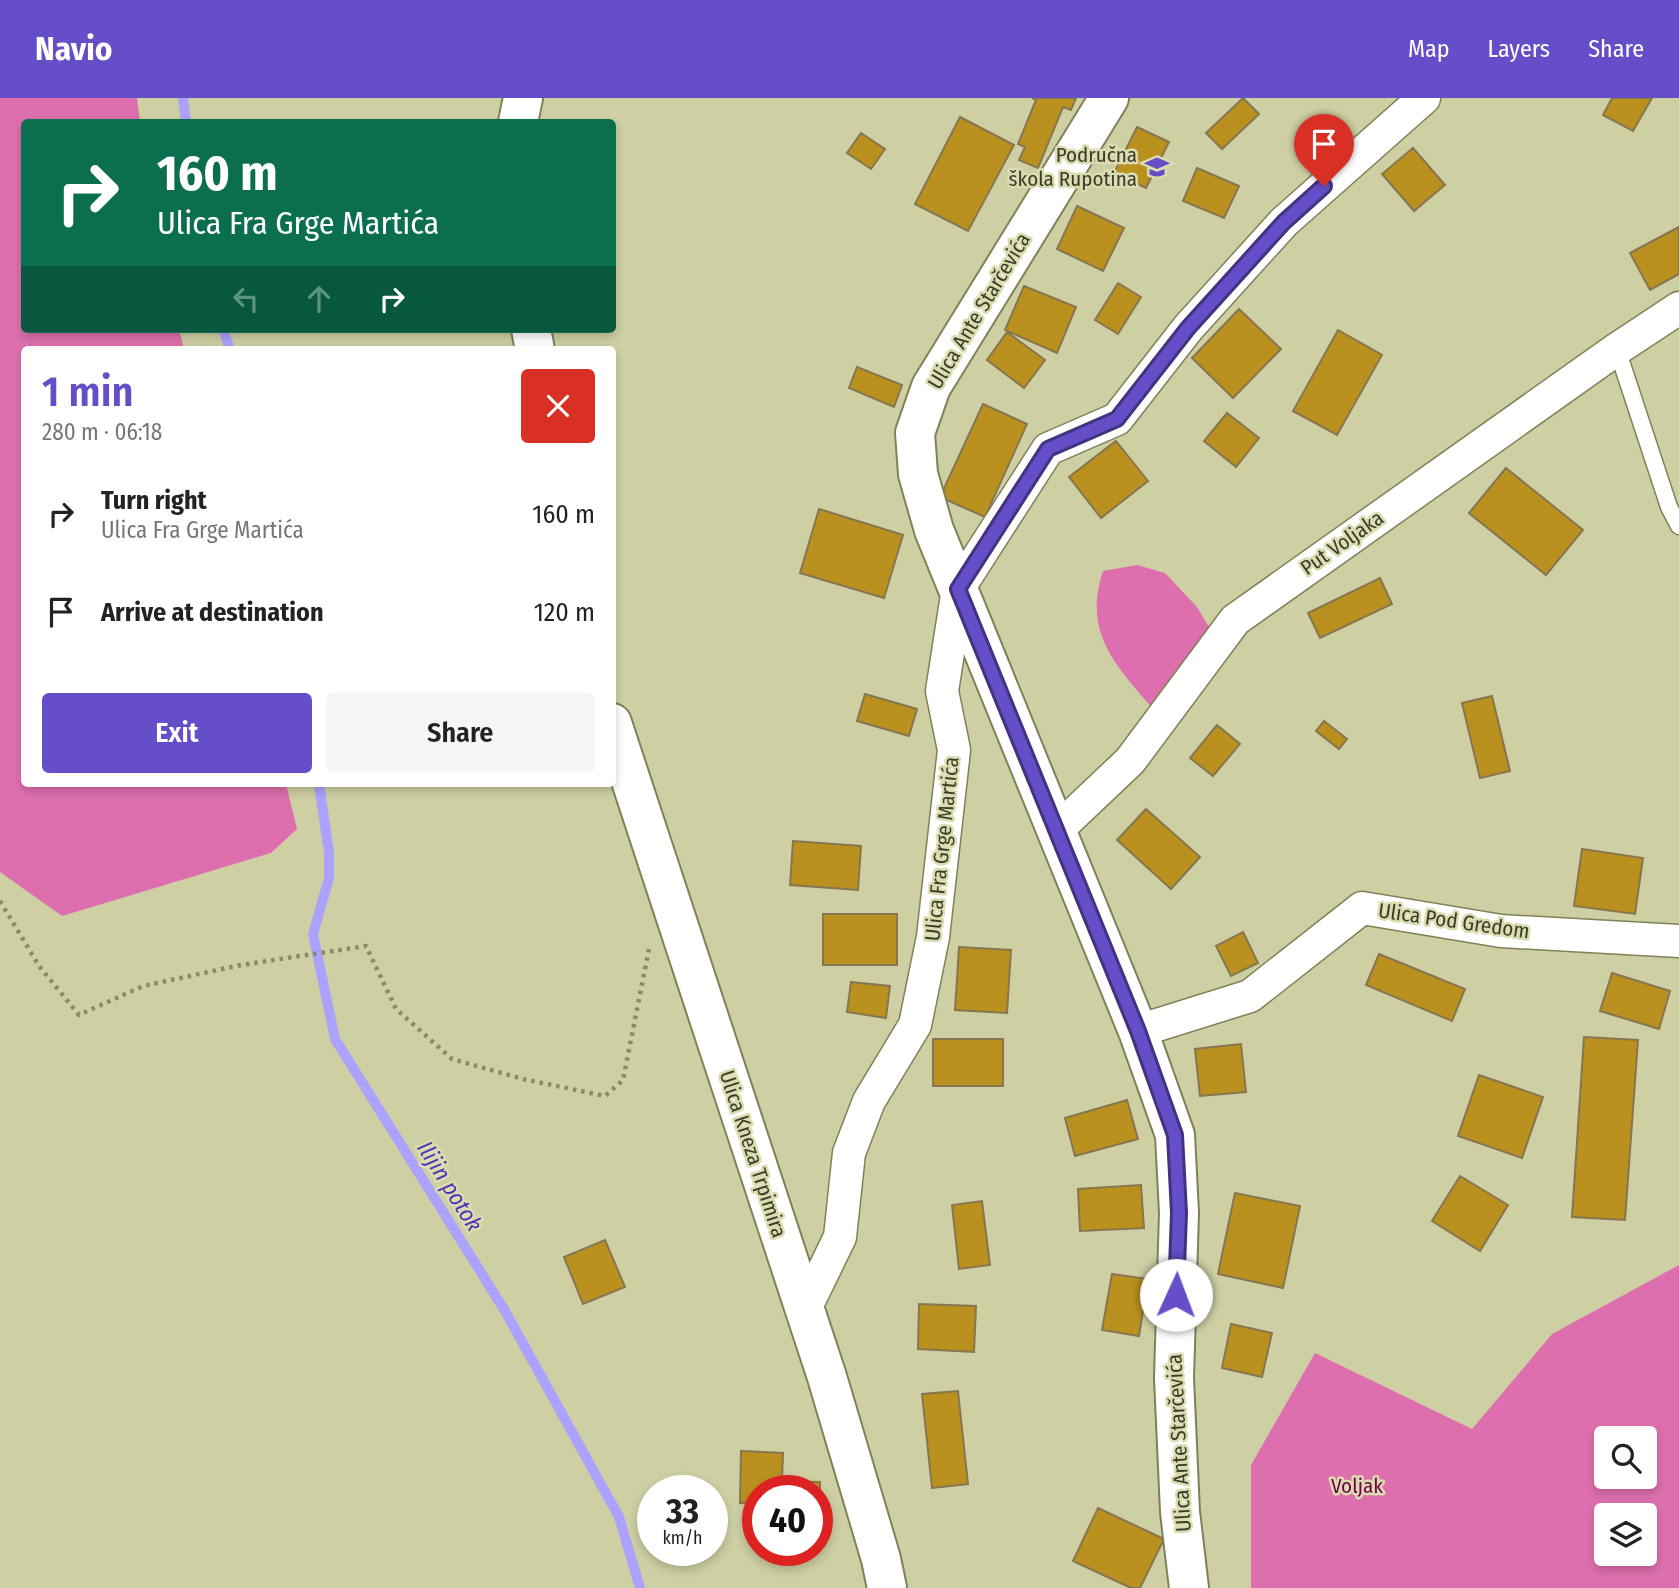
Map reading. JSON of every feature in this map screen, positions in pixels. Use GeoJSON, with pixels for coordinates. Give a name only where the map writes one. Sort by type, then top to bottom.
{"type":"FeatureCollection","features":[{"type":"Feature","properties":{"kind":"street"},"geometry":{"type":"LineString","coordinates":[[519,119],[523,98]]}},
{"type":"Feature","properties":{"kind":"street","name":"Ulica Ante Starčevića"},"geometry":{"type":"LineString","coordinates":[[1110,98],[931,387],[915,433],[918,474],[934,530],[1138,1031],[1175,1135],[1179,1213],[1174,1378],[1180,1512],[1189,1588]]}},
{"type":"Feature","properties":{"kind":"street","name":"Ulica Fra Grge Martića"},"geometry":{"type":"LineString","coordinates":[[805,1309],[840,1237],[849,1153],[869,1101],[915,1025],[933,937],[954,750],[942,691],[958,589],[1048,449],[1117,419],[1188,328],[1284,222],[1424,98]]}},
{"type":"Feature","properties":{"kind":"street","name":"Put Voljaka"},"geometry":{"type":"LineString","coordinates":[[1055,832],[1130,761],[1235,620],[1617,349],[1679,308]]}},
{"type":"Feature","properties":{"kind":"street","name":"Ulica Kneza Trpimira"},"geometry":{"type":"LineString","coordinates":[[616,735],[805,1309],[881,1559],[887,1588]]}},
{"type":"Feature","properties":{"kind":"street","name":"Ulica Pod Gredom"},"geometry":{"type":"LineString","coordinates":[[1138,1031],[1250,996],[1362,908],[1501,931],[1679,941]]}},
{"type":"Feature","properties":{"kind":"lane"},"geometry":{"type":"LineString","coordinates":[[1617,349],[1669,507],[1679,526]]}},
{"type":"Feature","properties":{"kind":"path"},"geometry":{"type":"LineString","coordinates":[[0,901],[39,966],[79,1015],[143,986],[241,965],[366,946],[396,1009],[452,1059],[523,1079],[605,1096],[623,1080],[650,946]]}},
{"type":"Feature","properties":{"kind":"green space"},"geometry":{"type":"Polygon","coordinates":[[[0,98],[137,98],[140,119],[21,119],[21,333],[180,333],[183,346],[21,346],[21,787],[287,787],[297,829],[271,853],[62,916],[0,872],[0,98]]]}},
{"type":"Feature","properties":{"kind":"green space"},"geometry":{"type":"Polygon","coordinates":[[[1137,565],[1165,573],[1197,607],[1215,637],[1155,711],[1116,664],[1100,631],[1097,613],[1103,571],[1137,565]]]}},
{"type":"Feature","properties":{"kind":"green space","name":"Voljak"},"geometry":{"type":"Polygon","coordinates":[[[1679,1265],[1679,1588],[1251,1588],[1251,1465],[1315,1353],[1472,1429],[1552,1334],[1679,1265]]]}},
{"type":"Feature","properties":{"kind":"building"},"geometry":{"type":"Polygon","coordinates":[[[1032,98],[1076,98],[1071,110],[1063,107],[1038,168],[1019,160],[1025,147],[1018,144],[1036,100],[1032,98]]]}},
{"type":"Feature","properties":{"kind":"building"},"geometry":{"type":"Polygon","coordinates":[[[1243,98],[1259,114],[1222,149],[1206,133],[1243,98]]]}},
{"type":"Feature","properties":{"kind":"building"},"geometry":{"type":"Polygon","coordinates":[[[1612,98],[1652,98],[1633,131],[1603,115],[1612,98]]]}},
{"type":"Feature","properties":{"kind":"building"},"geometry":{"type":"Polygon","coordinates":[[[960,117],[1014,145],[968,231],[915,204],[960,117]]]}},
{"type":"Feature","properties":{"kind":"building"},"geometry":{"type":"Polygon","coordinates":[[[1137,127],[1169,142],[1146,188],[1114,173],[1137,127]]]}},
{"type":"Feature","properties":{"kind":"building"},"geometry":{"type":"Polygon","coordinates":[[[861,133],[885,149],[871,169],[847,153],[861,133]]]}},
{"type":"Feature","properties":{"kind":"building"},"geometry":{"type":"Polygon","coordinates":[[[1413,148],[1445,185],[1414,211],[1382,174],[1413,148]]]}},
{"type":"Feature","properties":{"kind":"building"},"geometry":{"type":"Polygon","coordinates":[[[1197,168],[1239,186],[1224,218],[1183,201],[1197,168]]]}},
{"type":"Feature","properties":{"kind":"building"},"geometry":{"type":"Polygon","coordinates":[[[1077,206],[1124,228],[1103,271],[1057,249],[1077,206]]]}},
{"type":"Feature","properties":{"kind":"building"},"geometry":{"type":"Polygon","coordinates":[[[1679,227],[1679,274],[1650,290],[1630,253],[1679,227]]]}},
{"type":"Feature","properties":{"kind":"building"},"geometry":{"type":"Polygon","coordinates":[[[1118,283],[1141,297],[1118,334],[1095,320],[1118,283]]]}},
{"type":"Feature","properties":{"kind":"building"},"geometry":{"type":"Polygon","coordinates":[[[1024,286],[1076,307],[1057,353],[1005,330],[1024,286]]]}},
{"type":"Feature","properties":{"kind":"building"},"geometry":{"type":"Polygon","coordinates":[[[1239,309],[1281,349],[1233,398],[1192,358],[1239,309]]]}},
{"type":"Feature","properties":{"kind":"building"},"geometry":{"type":"Polygon","coordinates":[[[1338,330],[1382,355],[1337,435],[1293,411],[1338,330]]]}},
{"type":"Feature","properties":{"kind":"building"},"geometry":{"type":"Polygon","coordinates":[[[1007,332],[1045,360],[1024,388],[987,360],[1007,332]]]}},
{"type":"Feature","properties":{"kind":"building"},"geometry":{"type":"Polygon","coordinates":[[[857,367],[902,385],[894,407],[849,388],[857,367]]]}},
{"type":"Feature","properties":{"kind":"building"},"geometry":{"type":"Polygon","coordinates":[[[983,404],[1027,424],[985,517],[940,497],[983,404]]]}},
{"type":"Feature","properties":{"kind":"building"},"geometry":{"type":"Polygon","coordinates":[[[1227,413],[1259,438],[1236,467],[1204,441],[1227,413]]]}},
{"type":"Feature","properties":{"kind":"building"},"geometry":{"type":"Polygon","coordinates":[[[1116,441],[1148,481],[1101,518],[1069,477],[1116,441]]]}},
{"type":"Feature","properties":{"kind":"building"},"geometry":{"type":"Polygon","coordinates":[[[1506,468],[1583,530],[1546,575],[1469,513],[1506,468]]]}},
{"type":"Feature","properties":{"kind":"building"},"geometry":{"type":"Polygon","coordinates":[[[819,509],[903,535],[884,598],[800,573],[819,509]]]}},
{"type":"Feature","properties":{"kind":"building"},"geometry":{"type":"Polygon","coordinates":[[[1380,578],[1392,604],[1320,638],[1308,613],[1380,578]]]}},
{"type":"Feature","properties":{"kind":"building"},"geometry":{"type":"Polygon","coordinates":[[[865,694],[917,709],[909,736],[857,721],[865,694]]]}},
{"type":"Feature","properties":{"kind":"building"},"geometry":{"type":"Polygon","coordinates":[[[1492,696],[1510,771],[1480,778],[1462,703],[1492,696]]]}},
{"type":"Feature","properties":{"kind":"building"},"geometry":{"type":"Polygon","coordinates":[[[1324,721],[1347,739],[1339,749],[1316,731],[1324,721]]]}},
{"type":"Feature","properties":{"kind":"building"},"geometry":{"type":"Polygon","coordinates":[[[1217,725],[1240,744],[1213,776],[1190,758],[1217,725]]]}},
{"type":"Feature","properties":{"kind":"building"},"geometry":{"type":"Polygon","coordinates":[[[1146,809],[1200,857],[1171,889],[1117,840],[1146,809]]]}},
{"type":"Feature","properties":{"kind":"building"},"geometry":{"type":"Polygon","coordinates":[[[793,841],[861,846],[858,890],[790,885],[793,841]]]}},
{"type":"Feature","properties":{"kind":"building"},"geometry":{"type":"Polygon","coordinates":[[[1582,849],[1643,858],[1635,914],[1574,906],[1582,849]]]}},
{"type":"Feature","properties":{"kind":"building"},"geometry":{"type":"Polygon","coordinates":[[[823,914],[897,914],[897,965],[823,965],[823,914]]]}},
{"type":"Feature","properties":{"kind":"building"},"geometry":{"type":"Polygon","coordinates":[[[1243,932],[1258,963],[1231,976],[1216,946],[1243,932]]]}},
{"type":"Feature","properties":{"kind":"building"},"geometry":{"type":"Polygon","coordinates":[[[959,947],[1011,950],[1007,1013],[955,1010],[959,947]]]}},
{"type":"Feature","properties":{"kind":"building"},"geometry":{"type":"Polygon","coordinates":[[[1379,954],[1465,989],[1452,1021],[1366,985],[1379,954]]]}},
{"type":"Feature","properties":{"kind":"building"},"geometry":{"type":"Polygon","coordinates":[[[1612,973],[1670,991],[1659,1029],[1600,1011],[1612,973]]]}},
{"type":"Feature","properties":{"kind":"building"},"geometry":{"type":"Polygon","coordinates":[[[851,982],[890,986],[886,1018],[847,1012],[851,982]]]}},
{"type":"Feature","properties":{"kind":"building"},"geometry":{"type":"Polygon","coordinates":[[[1584,1037],[1638,1040],[1625,1220],[1572,1217],[1584,1037]]]}},
{"type":"Feature","properties":{"kind":"building"},"geometry":{"type":"Polygon","coordinates":[[[933,1039],[1003,1039],[1003,1086],[933,1086],[933,1039]]]}},
{"type":"Feature","properties":{"kind":"building"},"geometry":{"type":"Polygon","coordinates":[[[1241,1044],[1246,1092],[1200,1096],[1195,1049],[1241,1044]]]}},
{"type":"Feature","properties":{"kind":"building"},"geometry":{"type":"Polygon","coordinates":[[[1479,1075],[1543,1097],[1522,1158],[1458,1136],[1479,1075]]]}},
{"type":"Feature","properties":{"kind":"building"},"geometry":{"type":"Polygon","coordinates":[[[1127,1100],[1138,1139],[1075,1156],[1065,1118],[1127,1100]]]}},
{"type":"Feature","properties":{"kind":"building"},"geometry":{"type":"Polygon","coordinates":[[[1460,1176],[1508,1205],[1480,1251],[1432,1221],[1460,1176]]]}},
{"type":"Feature","properties":{"kind":"building"},"geometry":{"type":"Polygon","coordinates":[[[1141,1185],[1144,1228],[1080,1231],[1078,1189],[1141,1185]]]}},
{"type":"Feature","properties":{"kind":"building"},"geometry":{"type":"Polygon","coordinates":[[[1235,1193],[1300,1206],[1283,1288],[1218,1274],[1235,1193]]]}},
{"type":"Feature","properties":{"kind":"building"},"geometry":{"type":"Polygon","coordinates":[[[982,1201],[990,1265],[959,1269],[952,1205],[982,1201]]]}},
{"type":"Feature","properties":{"kind":"building"},"geometry":{"type":"Polygon","coordinates":[[[605,1240],[625,1287],[583,1304],[564,1257],[605,1240]]]}},
{"type":"Feature","properties":{"kind":"building"},"geometry":{"type":"Polygon","coordinates":[[[1112,1274],[1148,1279],[1139,1336],[1102,1330],[1112,1274]]]}},
{"type":"Feature","properties":{"kind":"building"},"geometry":{"type":"Polygon","coordinates":[[[919,1304],[976,1306],[974,1352],[918,1349],[919,1304]]]}},
{"type":"Feature","properties":{"kind":"building"},"geometry":{"type":"Polygon","coordinates":[[[1231,1324],[1272,1333],[1262,1377],[1222,1368],[1231,1324]]]}},
{"type":"Feature","properties":{"kind":"building"},"geometry":{"type":"Polygon","coordinates":[[[958,1391],[968,1484],[932,1488],[922,1394],[958,1391]]]}},
{"type":"Feature","properties":{"kind":"building"},"geometry":{"type":"Polygon","coordinates":[[[741,1451],[783,1453],[782,1475],[742,1475],[740,1503],[741,1451]]]}},
{"type":"Feature","properties":{"kind":"building"},"geometry":{"type":"Polygon","coordinates":[[[1098,1508],[1164,1539],[1140,1588],[1131,1588],[1073,1561],[1098,1508]]]}},
{"type":"Feature","properties":{"kind":"waterway","name":"Ilijin potok"},"geometry":{"type":"LineString","coordinates":[[183,98],[186,119]]}},
{"type":"Feature","properties":{"kind":"waterway","name":"Ilijin potok"},"geometry":{"type":"LineString","coordinates":[[224,333],[229,346]]}},
{"type":"Feature","properties":{"kind":"waterway","name":"Ilijin potok"},"geometry":{"type":"LineString","coordinates":[[319,787],[329,852],[329,878],[313,934],[335,1039],[505,1311],[619,1517],[640,1588]]}},
{"type":"Feature","properties":{"kind":"place","name":"Područna škola Rupotina"},"geometry":{"type":"Point","coordinates":[1157,167]}},
{"type":"Feature","properties":{"kind":"route"},"geometry":{"type":"LineString","coordinates":[[1176,1295],[1179,1213],[1175,1135],[1138,1031],[958,589],[1048,449],[1117,419],[1188,328],[1284,222],[1324,186]]}}]}
